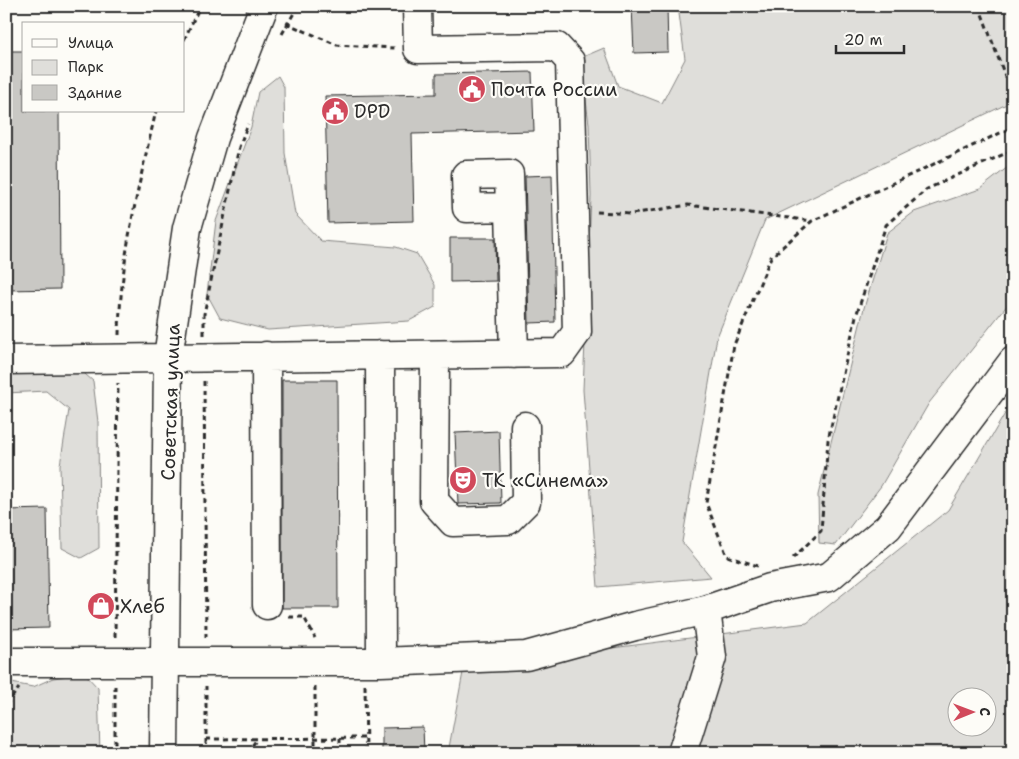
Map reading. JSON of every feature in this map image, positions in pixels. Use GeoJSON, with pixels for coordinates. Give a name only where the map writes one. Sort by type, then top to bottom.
{"type":"FeatureCollection","features":[{"type":"Feature","properties":{"kind":"street"},"geometry":{"type":"LineString","coordinates":[[6,360],[562,353],[577,332],[570,61],[557,47],[418,49],[417,6]]}},
{"type":"Feature","properties":{"kind":"street","name":"Советская улица"},"geometry":{"type":"LineString","coordinates":[[164,753],[168,357],[187,228],[213,138],[263,8]]}},
{"type":"Feature","properties":{"kind":"street"},"geometry":{"type":"LineString","coordinates":[[510,207],[514,354]]}},
{"type":"Feature","properties":{"kind":"street"},"geometry":{"type":"LineString","coordinates":[[373,662],[380,355]]}},
{"type":"Feature","properties":{"kind":"street"},"geometry":{"type":"LineString","coordinates":[[266,356],[267,605]]}},
{"type":"Feature","properties":{"kind":"street"},"geometry":{"type":"LineString","coordinates":[[435,356],[434,502],[454,522],[508,520],[526,502],[525,426]]}},
{"type":"Feature","properties":{"kind":"street"},"geometry":{"type":"LineString","coordinates":[[6,662],[115,664],[164,662],[373,662],[526,656],[635,626],[706,610],[770,588],[829,577],[888,527],[1013,361]]}},
{"type":"Feature","properties":{"kind":"street"},"geometry":{"type":"LineString","coordinates":[[682,753],[712,657],[706,610]]}},
{"type":"Feature","properties":{"kind":"path"},"geometry":{"type":"LineString","coordinates":[[185,38],[200,6]]}},
{"type":"Feature","properties":{"kind":"path"},"geometry":{"type":"LineString","coordinates":[[979,6],[1005,76],[1013,78]]}},
{"type":"Feature","properties":{"kind":"path"},"geometry":{"type":"LineString","coordinates":[[263,8],[298,29],[337,45],[418,49]]}},
{"type":"Feature","properties":{"kind":"path"},"geometry":{"type":"LineString","coordinates":[[115,753],[115,486],[119,305],[137,192],[156,112]]}},
{"type":"Feature","properties":{"kind":"path"},"geometry":{"type":"LineString","coordinates":[[767,564],[759,566],[727,556],[706,503],[734,346],[771,257],[812,221],[1013,127]]}},
{"type":"Feature","properties":{"kind":"path"},"geometry":{"type":"LineString","coordinates":[[791,560],[821,531],[828,440],[856,316],[886,225],[927,189],[1013,150]]}},
{"type":"Feature","properties":{"kind":"path"},"geometry":{"type":"LineString","coordinates":[[574,210],[631,214],[688,205],[812,221]]}},
{"type":"Feature","properties":{"kind":"path"},"geometry":{"type":"LineString","coordinates":[[267,605],[280,616],[304,618],[321,662],[315,753]]}},
{"type":"Feature","properties":{"kind":"path"},"geometry":{"type":"LineString","coordinates":[[366,753],[373,662]]}},
{"type":"Feature","properties":{"kind":"path"},"geometry":{"type":"LineString","coordinates":[[206,680],[206,753]]}},
{"type":"Feature","properties":{"kind":"path"},"geometry":{"type":"LineString","coordinates":[[340,738],[340,753]]}},
{"type":"Feature","properties":{"kind":"path"},"geometry":{"type":"LineString","coordinates":[[206,740],[366,738]]}},
{"type":"Feature","properties":{"kind":"path"},"geometry":{"type":"LineString","coordinates":[[247,753],[258,739]]}},
{"type":"Feature","properties":{"kind":"green space"},"geometry":{"type":"Polygon","coordinates":[[[678,6],[1013,6],[1013,101],[765,220],[717,337],[682,542],[711,577],[598,587],[583,390],[591,196],[589,124],[584,85],[585,56],[604,48],[618,86],[662,103],[685,59],[678,6]]]}},
{"type":"Feature","properties":{"kind":"green space"},"geometry":{"type":"Polygon","coordinates":[[[278,76],[284,87],[285,153],[295,214],[321,241],[396,247],[417,254],[435,285],[435,307],[409,321],[268,330],[220,318],[207,294],[216,221],[251,127],[258,92],[278,76]]]}},
{"type":"Feature","properties":{"kind":"green space"},"geometry":{"type":"Polygon","coordinates":[[[1008,167],[1013,170],[1013,298],[929,403],[881,486],[836,545],[819,543],[818,495],[864,308],[887,233],[914,212],[980,189],[1008,167]]]}},
{"type":"Feature","properties":{"kind":"green space"},"geometry":{"type":"Polygon","coordinates":[[[78,368],[93,381],[98,422],[99,548],[81,558],[62,548],[60,465],[69,410],[46,391],[6,393],[6,371],[78,368]]]}},
{"type":"Feature","properties":{"kind":"green space"},"geometry":{"type":"Polygon","coordinates":[[[1013,400],[1013,753],[448,753],[464,667],[807,623],[948,510],[1013,400]]]}},
{"type":"Feature","properties":{"kind":"green space"},"geometry":{"type":"Polygon","coordinates":[[[85,674],[98,688],[100,753],[6,753],[6,682],[33,687],[53,678],[85,674]]]}},
{"type":"Feature","properties":{"kind":"building"},"geometry":{"type":"Polygon","coordinates":[[[632,6],[667,6],[668,52],[634,53],[632,6]]]}},
{"type":"Feature","properties":{"kind":"building"},"geometry":{"type":"Polygon","coordinates":[[[6,51],[22,51],[22,112],[59,112],[60,289],[6,290],[6,51]]]}},
{"type":"Feature","properties":{"kind":"building"},"geometry":{"type":"Polygon","coordinates":[[[532,72],[534,131],[412,134],[414,221],[328,223],[325,96],[436,94],[436,74],[532,72]]]}},
{"type":"Feature","properties":{"kind":"building"},"geometry":{"type":"Polygon","coordinates":[[[552,175],[555,322],[529,323],[525,176],[552,175]]]}},
{"type":"Feature","properties":{"kind":"building"},"geometry":{"type":"Polygon","coordinates":[[[450,238],[495,238],[496,281],[450,282],[450,238]]]}},
{"type":"Feature","properties":{"kind":"building"},"geometry":{"type":"Polygon","coordinates":[[[282,380],[337,380],[338,608],[282,608],[282,380]]]}},
{"type":"Feature","properties":{"kind":"building"},"geometry":{"type":"Polygon","coordinates":[[[499,431],[501,503],[458,504],[455,433],[499,431]]]}},
{"type":"Feature","properties":{"kind":"building"},"geometry":{"type":"Polygon","coordinates":[[[47,509],[49,628],[6,629],[6,510],[47,509]]]}},
{"type":"Feature","properties":{"kind":"building"},"geometry":{"type":"Polygon","coordinates":[[[423,727],[424,753],[382,753],[382,728],[423,727]]]}},
{"type":"Feature","properties":{"kind":"place","name":"Почта России"},"geometry":{"type":"Point","coordinates":[472,89]}},
{"type":"Feature","properties":{"kind":"place","name":"DPD"},"geometry":{"type":"Point","coordinates":[335,111]}},
{"type":"Feature","properties":{"kind":"place","name":"ТК «Синема»"},"geometry":{"type":"Point","coordinates":[463,480]}},
{"type":"Feature","properties":{"kind":"place","name":"Хлеб"},"geometry":{"type":"Point","coordinates":[101,606]}}]}
